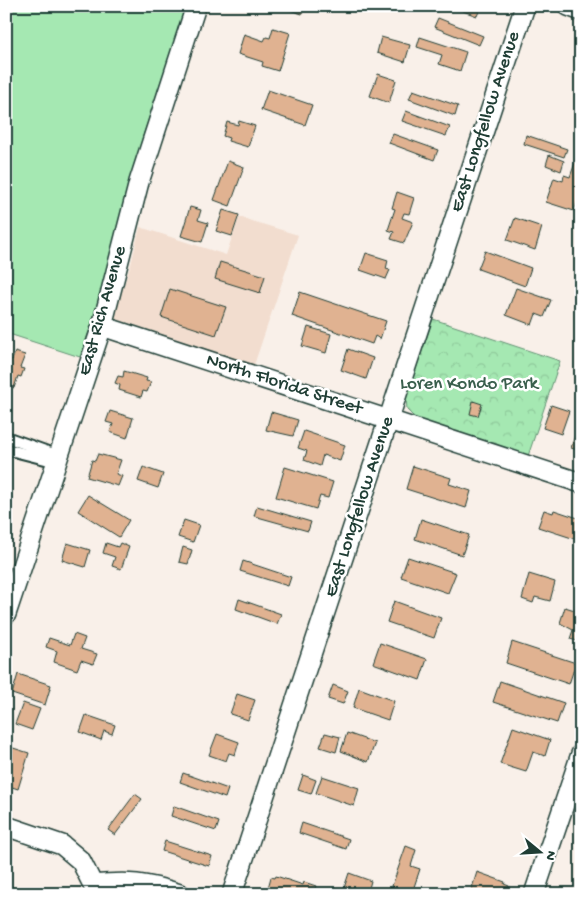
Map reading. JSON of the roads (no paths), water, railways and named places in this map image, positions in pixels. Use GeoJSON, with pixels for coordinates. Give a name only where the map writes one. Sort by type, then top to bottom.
{"type":"FeatureCollection","features":[{"type":"Feature","properties":{"kind":"street","name":"East Rich Avenue"},"geometry":{"type":"LineString","coordinates":[[6,614],[102,326],[139,182],[196,6]]}},
{"type":"Feature","properties":{"kind":"street","name":"East Longfellow Avenue"},"geometry":{"type":"LineString","coordinates":[[232,894],[525,6]]}},
{"type":"Feature","properties":{"kind":"street"},"geometry":{"type":"LineString","coordinates":[[568,6],[581,11]]}},
{"type":"Feature","properties":{"kind":"street","name":"North Florida Street"},"geometry":{"type":"LineString","coordinates":[[102,326],[581,483]]}},
{"type":"Feature","properties":{"kind":"street"},"geometry":{"type":"LineString","coordinates":[[534,894],[581,754]]}},
{"type":"Feature","properties":{"kind":"street"},"geometry":{"type":"LineString","coordinates":[[6,826],[62,845],[81,861],[90,890],[124,882],[154,885],[180,894]]}},
{"type":"Feature","properties":{"kind":"lane"},"geometry":{"type":"LineString","coordinates":[[6,437],[58,459]]}},
{"type":"Feature","properties":{"kind":"lane"},"geometry":{"type":"LineString","coordinates":[[6,449],[58,459]]}},
{"type":"Feature","properties":{"kind":"park label","name":"Loren Kondo Park"},"geometry":{"type":"Point","coordinates":[469,384]}}]}
